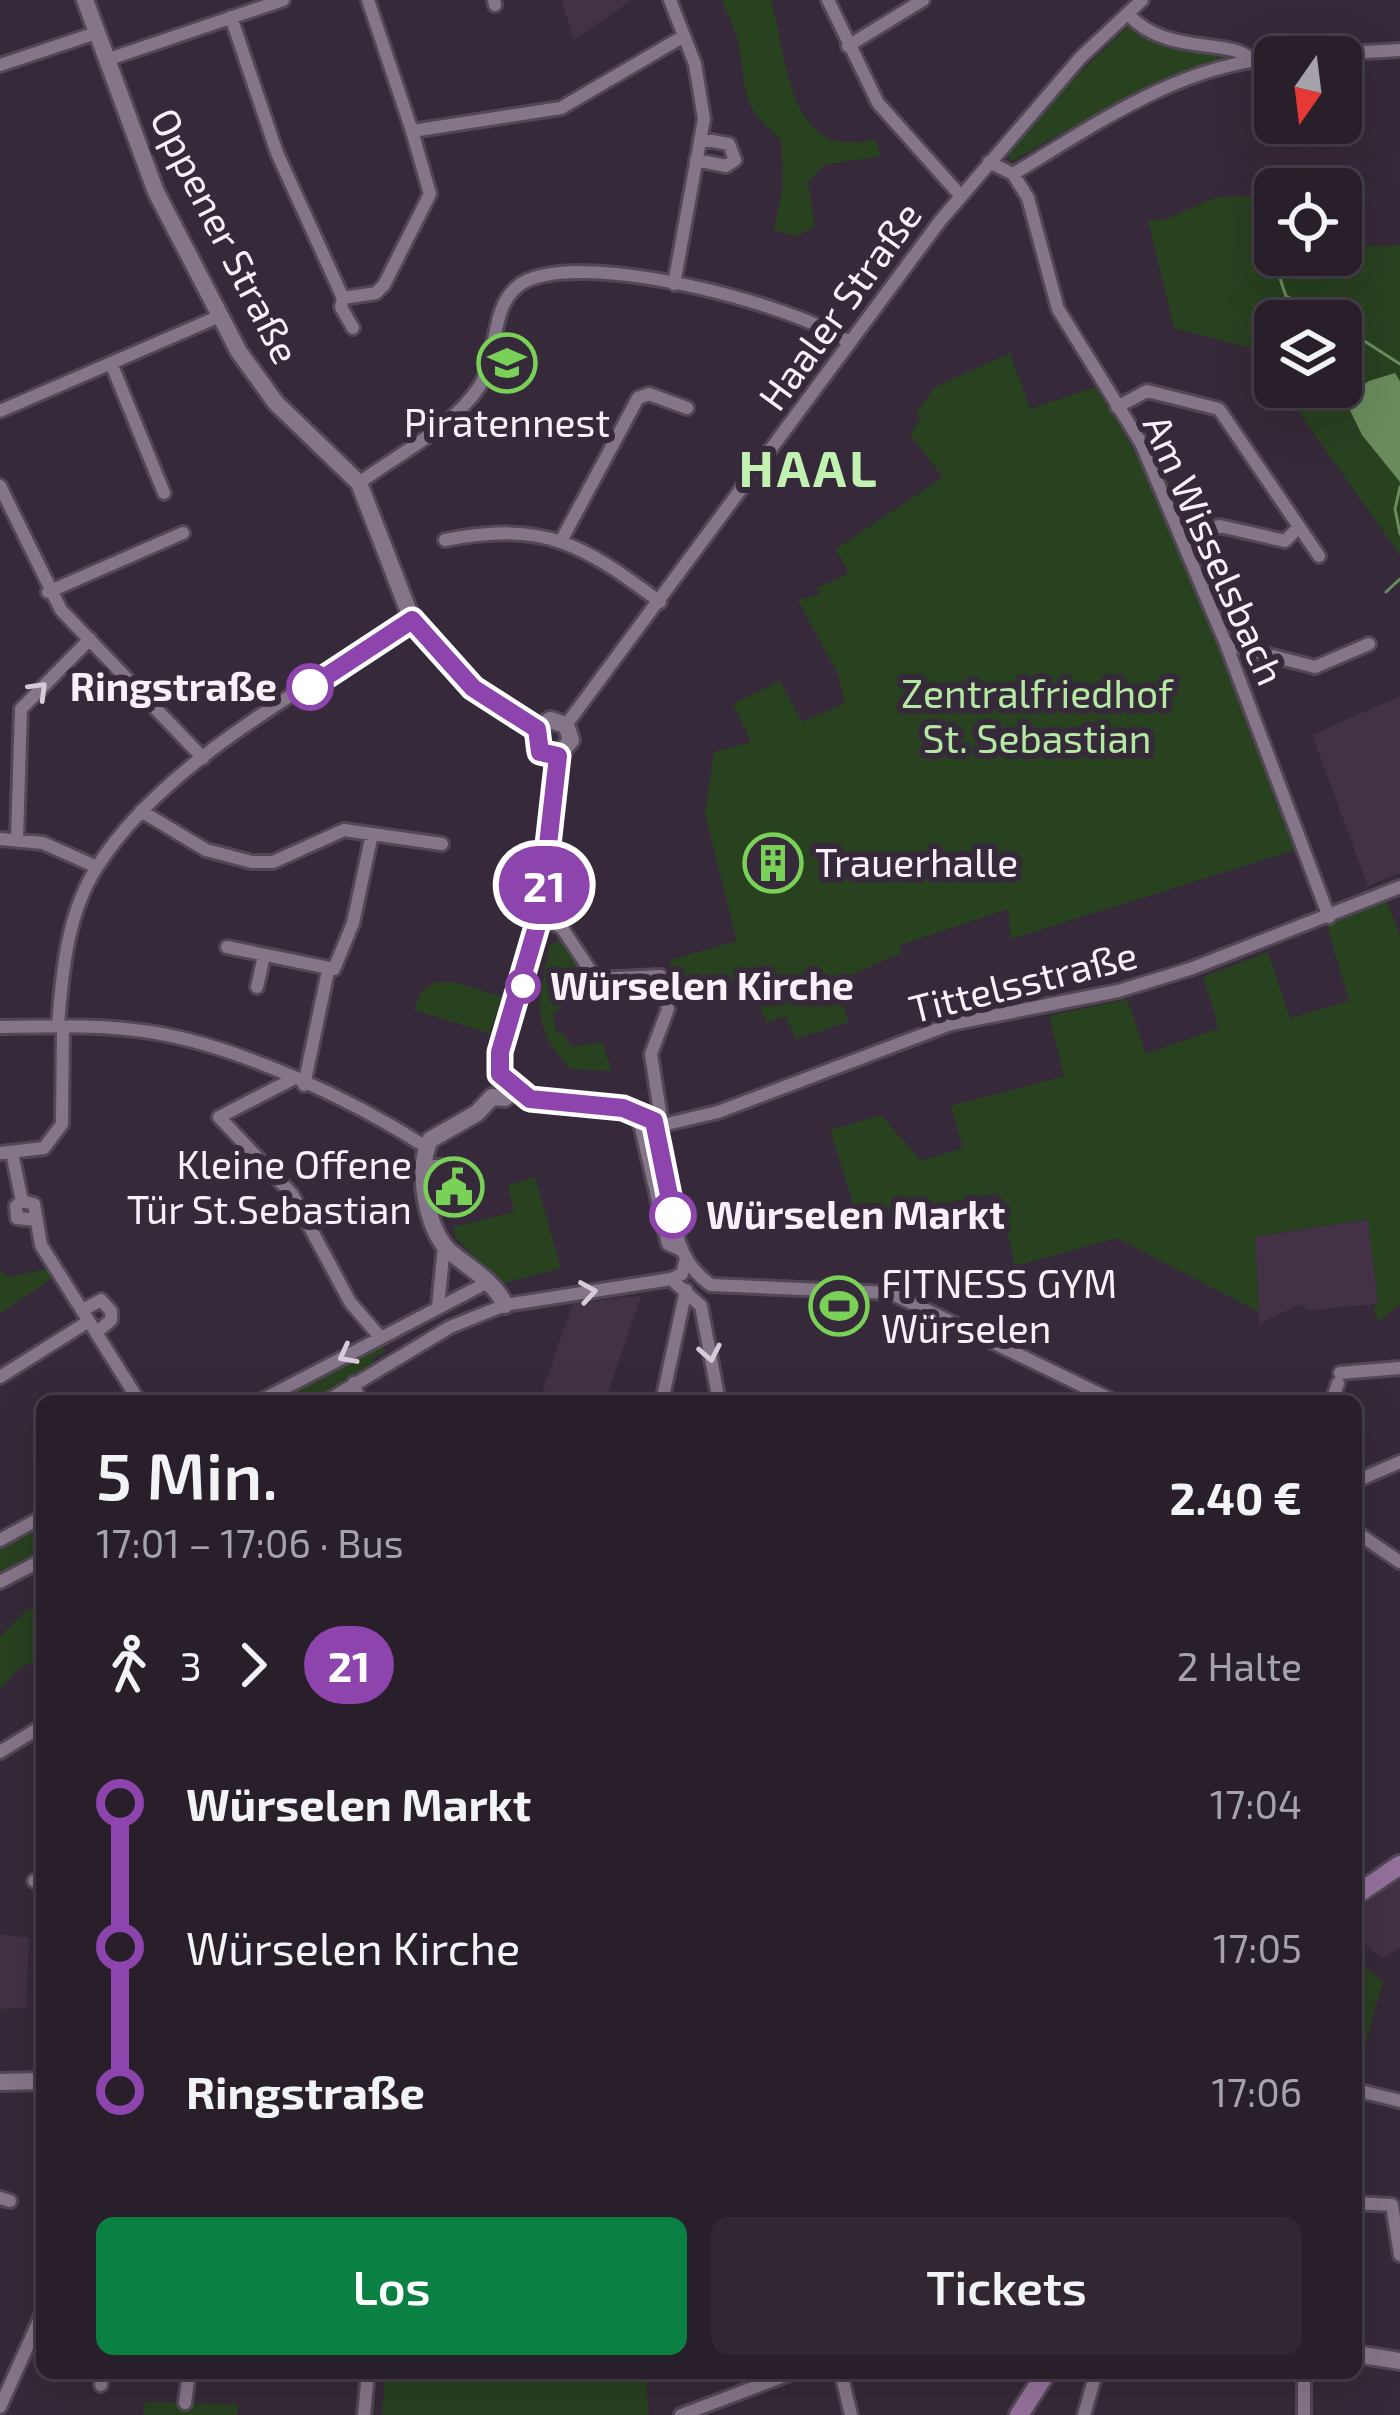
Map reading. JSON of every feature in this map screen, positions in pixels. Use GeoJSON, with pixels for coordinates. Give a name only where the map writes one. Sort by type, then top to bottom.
{"type":"FeatureCollection","features":[{"type":"Feature","properties":{"kind":"main road"},"geometry":{"type":"LineString","coordinates":[[1362,1891],[1400,1864]]}},
{"type":"Feature","properties":{"kind":"main road"},"geometry":{"type":"LineString","coordinates":[[1018,2415],[1042,2379]]}},
{"type":"Feature","properties":{"kind":"street","name":"Oppener Straße"},"geometry":{"type":"LineString","coordinates":[[85,0],[156,192],[220,316],[276,403],[359,483],[412,620],[473,688],[537,729],[536,747],[558,756]]}},
{"type":"Feature","properties":{"kind":"street"},"geometry":{"type":"LineString","coordinates":[[106,61],[283,0]]}},
{"type":"Feature","properties":{"kind":"street"},"geometry":{"type":"LineString","coordinates":[[343,298],[376,293],[384,285],[427,203],[429,187],[368,0]]}},
{"type":"Feature","properties":{"kind":"street"},"geometry":{"type":"LineString","coordinates":[[670,0],[704,119],[674,284]]}},
{"type":"Feature","properties":{"kind":"street"},"geometry":{"type":"LineString","coordinates":[[828,0],[848,46],[898,131],[960,195]]}},
{"type":"Feature","properties":{"kind":"street"},"geometry":{"type":"LineString","coordinates":[[848,46],[922,0]]}},
{"type":"Feature","properties":{"kind":"street","name":"Haaler Straße"},"geometry":{"type":"LineString","coordinates":[[566,725],[960,195],[1081,57],[1142,0]]}},
{"type":"Feature","properties":{"kind":"street"},"geometry":{"type":"LineString","coordinates":[[1128,14],[1167,41],[1237,49],[1251,59]]}},
{"type":"Feature","properties":{"kind":"street"},"geometry":{"type":"LineString","coordinates":[[231,17],[277,153],[353,328]]}},
{"type":"Feature","properties":{"kind":"street"},"geometry":{"type":"LineString","coordinates":[[0,64],[96,33]]}},
{"type":"Feature","properties":{"kind":"street"},"geometry":{"type":"LineString","coordinates":[[412,131],[561,108],[684,37]]}},
{"type":"Feature","properties":{"kind":"street"},"geometry":{"type":"LineString","coordinates":[[1362,52],[1400,50]]}},
{"type":"Feature","properties":{"kind":"street"},"geometry":{"type":"LineString","coordinates":[[989,162],[1013,174],[1138,100],[1202,73],[1254,59]]}},
{"type":"Feature","properties":{"kind":"street"},"geometry":{"type":"LineString","coordinates":[[696,160],[725,166],[736,154],[729,145],[700,139]]}},
{"type":"Feature","properties":{"kind":"street","name":"Am Wisselsbach"},"geometry":{"type":"LineString","coordinates":[[1013,174],[1046,251],[1058,309],[1141,442],[1182,536],[1329,916]]}},
{"type":"Feature","properties":{"kind":"street"},"geometry":{"type":"LineString","coordinates":[[359,483],[464,407],[484,379],[505,303],[531,277],[572,271],[763,302],[850,343]]}},
{"type":"Feature","properties":{"kind":"street"},"geometry":{"type":"LineString","coordinates":[[0,411],[220,316]]}},
{"type":"Feature","properties":{"kind":"street"},"geometry":{"type":"LineString","coordinates":[[111,363],[164,493]]}},
{"type":"Feature","properties":{"kind":"street"},"geometry":{"type":"LineString","coordinates":[[1117,407],[1147,391],[1219,409],[1319,556]]}},
{"type":"Feature","properties":{"kind":"street"},"geometry":{"type":"LineString","coordinates":[[561,542],[638,398],[649,394],[687,408]]}},
{"type":"Feature","properties":{"kind":"street"},"geometry":{"type":"LineString","coordinates":[[0,486],[48,592],[203,758]]}},
{"type":"Feature","properties":{"kind":"street"},"geometry":{"type":"LineString","coordinates":[[1182,536],[1220,526],[1285,541],[1298,528]]}},
{"type":"Feature","properties":{"kind":"street"},"geometry":{"type":"LineString","coordinates":[[445,540],[517,530],[561,542],[611,566],[659,602]]}},
{"type":"Feature","properties":{"kind":"street"},"geometry":{"type":"LineString","coordinates":[[48,592],[183,533]]}},
{"type":"Feature","properties":{"kind":"street"},"geometry":{"type":"LineString","coordinates":[[135,1395],[41,1245],[37,1220],[17,1218],[16,1206],[22,1202],[6,1153],[47,1147],[61,1128],[63,962],[97,867],[140,811],[203,758],[412,620]]}},
{"type":"Feature","properties":{"kind":"street"},"geometry":{"type":"LineString","coordinates":[[17,839],[21,709],[90,639]]}},
{"type":"Feature","properties":{"kind":"street"},"geometry":{"type":"LineString","coordinates":[[1226,644],[1315,667],[1369,644]]}},
{"type":"Feature","properties":{"kind":"street"},"geometry":{"type":"LineString","coordinates":[[506,1080],[500,1052],[540,916],[558,756],[571,740],[566,725],[550,720],[537,729]]}},
{"type":"Feature","properties":{"kind":"street"},"geometry":{"type":"LineString","coordinates":[[140,811],[206,850],[252,862],[273,862],[334,832],[442,844]]}},
{"type":"Feature","properties":{"kind":"street"},"geometry":{"type":"LineString","coordinates":[[297,1082],[328,971],[337,964],[353,923],[372,834]]}},
{"type":"Feature","properties":{"kind":"street"},"geometry":{"type":"LineString","coordinates":[[0,839],[43,843],[97,867]]}},
{"type":"Feature","properties":{"kind":"street","name":"Tittelsstraße"},"geometry":{"type":"LineString","coordinates":[[660,1125],[755,1100],[951,1024],[1118,991],[1400,887]]}},
{"type":"Feature","properties":{"kind":"street"},"geometry":{"type":"LineString","coordinates":[[336,1395],[451,1328],[505,1305],[682,1274],[651,1054],[668,1009],[660,976],[596,979],[562,928],[540,916]]}},
{"type":"Feature","properties":{"kind":"street"},"geometry":{"type":"LineString","coordinates":[[226,947],[328,971]]}},
{"type":"Feature","properties":{"kind":"street"},"geometry":{"type":"LineString","coordinates":[[256,988],[264,956]]}},
{"type":"Feature","properties":{"kind":"street"},"geometry":{"type":"LineString","coordinates":[[0,1027],[154,1032],[200,1043],[386,1122],[449,1166]]}},
{"type":"Feature","properties":{"kind":"street"},"geometry":{"type":"LineString","coordinates":[[426,1151],[477,1114],[492,1097],[487,1082],[506,1080],[536,1101],[623,1108],[660,1125]]}},
{"type":"Feature","properties":{"kind":"street"},"geometry":{"type":"LineString","coordinates":[[297,1082],[218,1117],[292,1194],[350,1302],[380,1337]]}},
{"type":"Feature","properties":{"kind":"street"},"geometry":{"type":"LineString","coordinates":[[642,1118],[668,1244],[711,1285],[874,1289],[909,1298],[1102,1395]]}},
{"type":"Feature","properties":{"kind":"street"},"geometry":{"type":"LineString","coordinates":[[426,1151],[443,1244],[438,1307]]}},
{"type":"Feature","properties":{"kind":"street"},"geometry":{"type":"LineString","coordinates":[[443,1244],[488,1282],[505,1305]]}},
{"type":"Feature","properties":{"kind":"street"},"geometry":{"type":"LineString","coordinates":[[671,1279],[701,1306],[718,1395]]}},
{"type":"Feature","properties":{"kind":"street"},"geometry":{"type":"LineString","coordinates":[[271,1395],[488,1282]]}},
{"type":"Feature","properties":{"kind":"street"},"geometry":{"type":"LineString","coordinates":[[701,1306],[711,1285]]}},
{"type":"Feature","properties":{"kind":"street"},"geometry":{"type":"LineString","coordinates":[[663,1395],[675,1322],[686,1290]]}},
{"type":"Feature","properties":{"kind":"street"},"geometry":{"type":"LineString","coordinates":[[0,1376],[90,1321]]}},
{"type":"Feature","properties":{"kind":"street"},"geometry":{"type":"LineString","coordinates":[[1334,1395],[1339,1378],[1400,1368]]}},
{"type":"Feature","properties":{"kind":"street"},"geometry":{"type":"LineString","coordinates":[[354,1383],[357,1395]]}},
{"type":"Feature","properties":{"kind":"street"},"geometry":{"type":"LineString","coordinates":[[1362,1478],[1400,1462]]}},
{"type":"Feature","properties":{"kind":"street"},"geometry":{"type":"LineString","coordinates":[[0,1540],[36,1520]]}},
{"type":"Feature","properties":{"kind":"street"},"geometry":{"type":"LineString","coordinates":[[1362,1536],[1400,1562]]}},
{"type":"Feature","properties":{"kind":"street"},"geometry":{"type":"LineString","coordinates":[[0,1582],[36,1562]]}},
{"type":"Feature","properties":{"kind":"street"},"geometry":{"type":"LineString","coordinates":[[0,1752],[36,1730]]}},
{"type":"Feature","properties":{"kind":"street"},"geometry":{"type":"LineString","coordinates":[[0,2082],[36,2081]]}},
{"type":"Feature","properties":{"kind":"street"},"geometry":{"type":"LineString","coordinates":[[1362,2092],[1400,2101]]}},
{"type":"Feature","properties":{"kind":"street"},"geometry":{"type":"LineString","coordinates":[[1362,2203],[1396,2204],[1400,2255]]}},
{"type":"Feature","properties":{"kind":"street"},"geometry":{"type":"LineString","coordinates":[[0,2407],[36,2327]]}},
{"type":"Feature","properties":{"kind":"street"},"geometry":{"type":"LineString","coordinates":[[1362,2355],[1400,2361]]}},
{"type":"Feature","properties":{"kind":"street"},"geometry":{"type":"LineString","coordinates":[[184,2403],[188,2379]]}},
{"type":"Feature","properties":{"kind":"street"},"geometry":{"type":"LineString","coordinates":[[364,2415],[367,2379]]}},
{"type":"Feature","properties":{"kind":"street"},"geometry":{"type":"LineString","coordinates":[[681,2415],[776,2379]]}},
{"type":"Feature","properties":{"kind":"street"},"geometry":{"type":"LineString","coordinates":[[842,2379],[851,2415]]}},
{"type":"Feature","properties":{"kind":"street"},"geometry":{"type":"LineString","coordinates":[[1084,2415],[1094,2379]]}},
{"type":"Feature","properties":{"kind":"street"},"geometry":{"type":"LineString","coordinates":[[1304,2379],[1304,2415]]}},
{"type":"Feature","properties":{"kind":"shaded area"},"geometry":{"type":"Polygon","coordinates":[[[561,0],[632,0],[574,40],[561,0]]]}},
{"type":"Feature","properties":{"kind":"shaded area"},"geometry":{"type":"Polygon","coordinates":[[[1395,373],[1400,381],[1400,482],[1362,435],[1349,408],[1362,408],[1362,386],[1395,373]]]}},
{"type":"Feature","properties":{"kind":"shaded area"},"geometry":{"type":"Polygon","coordinates":[[[1400,696],[1400,873],[1368,886],[1312,735],[1400,696]]]}},
{"type":"Feature","properties":{"kind":"shaded area"},"geometry":{"type":"Polygon","coordinates":[[[1369,1219],[1378,1304],[1308,1310],[1300,1304],[1259,1324],[1255,1237],[1369,1219]]]}},
{"type":"Feature","properties":{"kind":"shaded area"},"geometry":{"type":"Polygon","coordinates":[[[641,1296],[607,1395],[541,1395],[573,1303],[641,1296]]]}},
{"type":"Feature","properties":{"kind":"shaded area"},"geometry":{"type":"Polygon","coordinates":[[[1400,1879],[1400,1947],[1383,1958],[1362,1942],[1362,1907],[1400,1879]]]}},
{"type":"Feature","properties":{"kind":"shaded area"},"geometry":{"type":"Polygon","coordinates":[[[0,1934],[29,1938],[26,2007],[0,2009],[0,1934]]]}},
{"type":"Feature","properties":{"kind":"green space"},"geometry":{"type":"Polygon","coordinates":[[[722,0],[771,0],[788,76],[808,121],[824,136],[846,143],[875,139],[881,156],[824,165],[808,182],[815,226],[795,236],[774,230],[783,186],[781,140],[748,99],[738,40],[722,0]]]}},
{"type":"Feature","properties":{"kind":"green space"},"geometry":{"type":"Polygon","coordinates":[[[1130,25],[1180,50],[1236,53],[1133,93],[1010,162],[1008,153],[1075,77],[1130,25]]]}},
{"type":"Feature","properties":{"kind":"green space"},"geometry":{"type":"Polygon","coordinates":[[[1254,196],[1254,276],[1362,276],[1362,246],[1400,245],[1400,555],[1296,408],[1362,408],[1362,300],[1254,300],[1254,353],[1174,328],[1148,220],[1165,220],[1216,197],[1254,196]]]}},
{"type":"Feature","properties":{"kind":"green space","name":"Zentralfriedhof St. Sebastian"},"geometry":{"type":"Polygon","coordinates":[[[1010,353],[1030,409],[1095,387],[1128,440],[1184,553],[1295,850],[1011,939],[1008,909],[900,945],[901,953],[835,982],[849,1022],[796,1039],[785,1016],[767,1023],[746,978],[678,999],[670,960],[737,941],[705,813],[714,752],[751,742],[733,704],[780,681],[802,722],[845,703],[838,674],[798,600],[821,594],[817,588],[849,573],[836,549],[943,477],[910,435],[921,417],[916,413],[935,387],[1010,353]]]}},
{"type":"Feature","properties":{"kind":"green space"},"geometry":{"type":"Polygon","coordinates":[[[1386,900],[1400,935],[1400,1304],[1380,1321],[1373,1312],[1378,1303],[1368,1219],[1255,1237],[1259,1312],[1117,1238],[1015,1266],[998,1193],[858,1219],[830,1130],[881,1115],[921,1161],[963,1148],[951,1106],[1064,1076],[1049,1016],[1127,999],[1146,1054],[1219,1028],[1203,977],[1268,952],[1290,1018],[1349,1001],[1326,922],[1386,900]]]}},
{"type":"Feature","properties":{"kind":"green space"},"geometry":{"type":"Polygon","coordinates":[[[563,937],[589,977],[645,979],[659,987],[661,1004],[657,995],[647,995],[632,980],[619,983],[620,992],[605,993],[600,987],[561,993],[561,1009],[553,1013],[555,1032],[564,1033],[571,1047],[602,1042],[612,1071],[571,1069],[548,1040],[540,999],[549,946],[563,937]]]}},
{"type":"Feature","properties":{"kind":"green space"},"geometry":{"type":"Polygon","coordinates":[[[435,982],[458,983],[502,997],[489,1033],[414,1010],[421,992],[435,982]]]}},
{"type":"Feature","properties":{"kind":"green space"},"geometry":{"type":"Polygon","coordinates":[[[535,1177],[561,1268],[502,1284],[455,1237],[453,1227],[514,1212],[508,1185],[535,1177]]]}},
{"type":"Feature","properties":{"kind":"green space"},"geometry":{"type":"Polygon","coordinates":[[[50,1268],[56,1276],[0,1313],[0,1271],[9,1277],[50,1268]]]}},
{"type":"Feature","properties":{"kind":"green space"},"geometry":{"type":"Polygon","coordinates":[[[382,1345],[386,1352],[371,1359],[375,1366],[327,1395],[290,1395],[382,1345]]]}},
{"type":"Feature","properties":{"kind":"green space"},"geometry":{"type":"Polygon","coordinates":[[[36,1530],[36,1555],[0,1575],[0,1549],[36,1530]]]}},
{"type":"Feature","properties":{"kind":"green space"},"geometry":{"type":"Polygon","coordinates":[[[36,1607],[36,1661],[19,1668],[0,1690],[0,1637],[24,1612],[36,1607]]]}},
{"type":"Feature","properties":{"kind":"green space"},"geometry":{"type":"Polygon","coordinates":[[[1362,1964],[1383,1982],[1362,2054],[1362,1964]]]}},
{"type":"Feature","properties":{"kind":"green space"},"geometry":{"type":"Polygon","coordinates":[[[385,2379],[646,2379],[649,2415],[382,2415],[385,2379]]]}},
{"type":"Feature","properties":{"kind":"green space"},"geometry":{"type":"Polygon","coordinates":[[[145,2402],[238,2404],[238,2415],[143,2415],[145,2402]]]}},
{"type":"Feature","properties":{"kind":"waterway"},"geometry":{"type":"LineString","coordinates":[[1280,276],[1286,296],[1293,300]]}},
{"type":"Feature","properties":{"kind":"waterway"},"geometry":{"type":"LineString","coordinates":[[1362,340],[1400,364]]}},
{"type":"Feature","properties":{"kind":"waterway"},"geometry":{"type":"LineString","coordinates":[[1400,487],[1395,509],[1400,534]]}},
{"type":"Feature","properties":{"kind":"waterway"},"geometry":{"type":"LineString","coordinates":[[1386,592],[1400,579]]}},
{"type":"Feature","properties":{"kind":"bus line","name":"21"},"geometry":{"type":"LineString","coordinates":[[310,687],[412,620],[473,688],[537,729],[540,752],[558,756],[540,916],[529,967],[500,1052],[500,1074],[530,1099],[581,1108],[623,1108],[654,1121],[673,1215]]}},
{"type":"Feature","properties":{"kind":"place","name":"Piratennest"},"geometry":{"type":"Point","coordinates":[507,363]}},
{"type":"Feature","properties":{"kind":"place","name":"Ringstraße"},"geometry":{"type":"Point","coordinates":[310,687]}},
{"type":"Feature","properties":{"kind":"place","name":"Trauerhalle"},"geometry":{"type":"Point","coordinates":[773,863]}},
{"type":"Feature","properties":{"kind":"place","name":"Würselen Kirche"},"geometry":{"type":"Point","coordinates":[523,986]}},
{"type":"Feature","properties":{"kind":"place","name":"Kleine Offene Tür St.Sebastian"},"geometry":{"type":"Point","coordinates":[454,1187]}},
{"type":"Feature","properties":{"kind":"place","name":"Würselen Markt"},"geometry":{"type":"Point","coordinates":[673,1215]}},
{"type":"Feature","properties":{"kind":"place","name":"FITNESS GYM Würselen"},"geometry":{"type":"Point","coordinates":[839,1306]}},
{"type":"Feature","properties":{"kind":"district","name":"HAAL"},"geometry":{"type":"Point","coordinates":[809,469]}}]}
